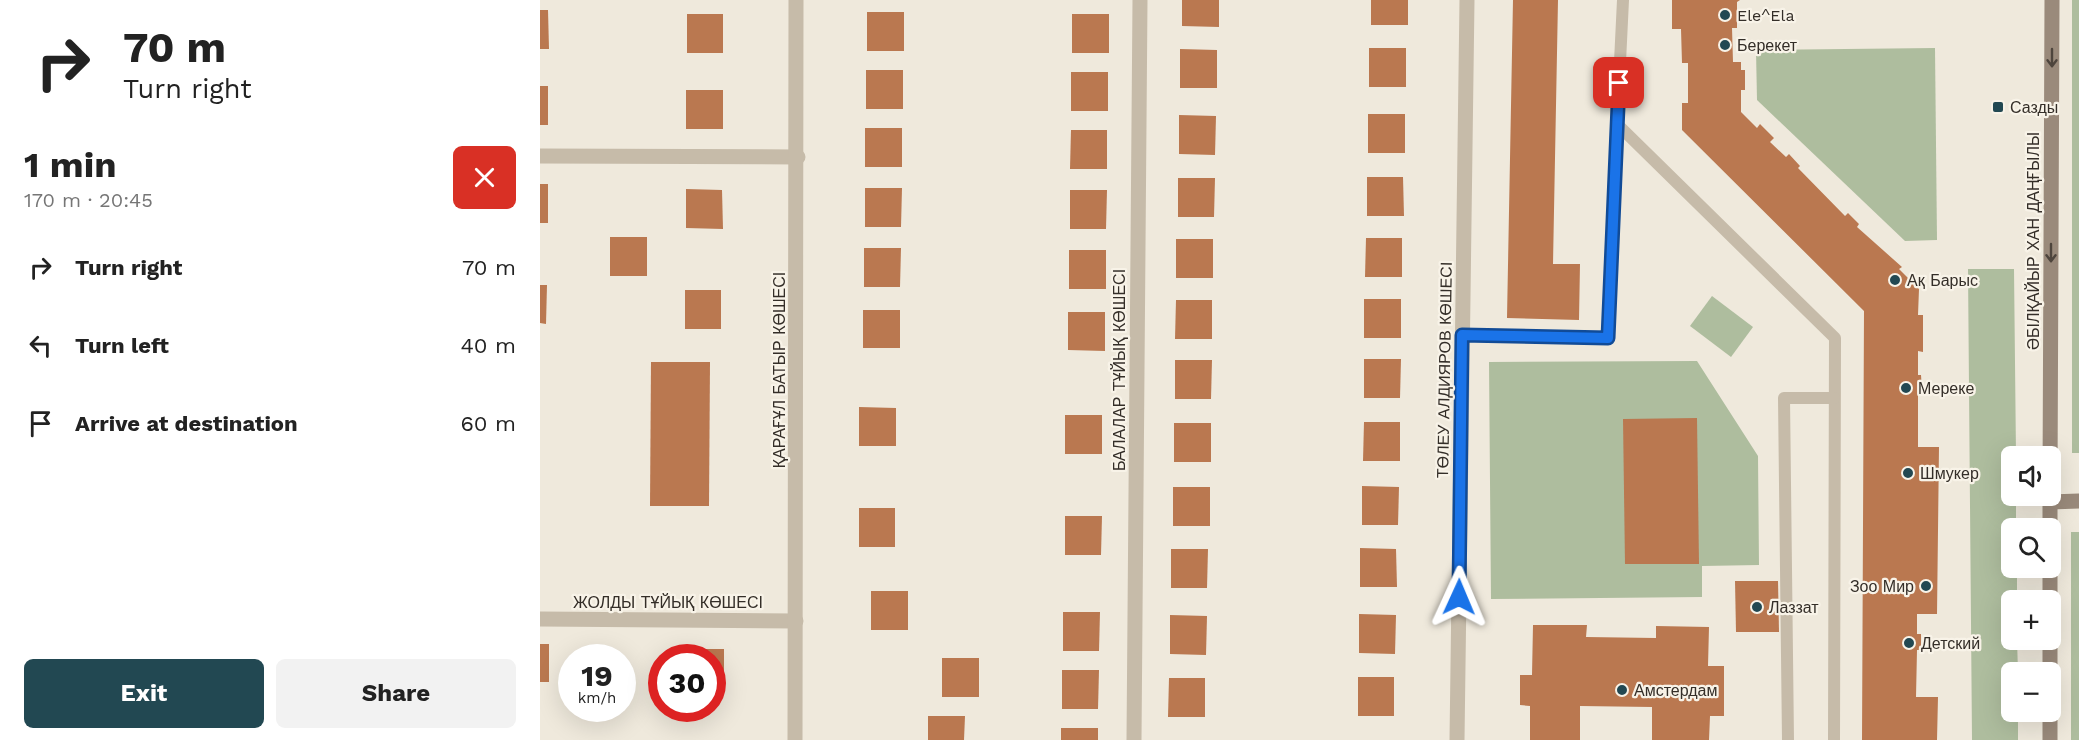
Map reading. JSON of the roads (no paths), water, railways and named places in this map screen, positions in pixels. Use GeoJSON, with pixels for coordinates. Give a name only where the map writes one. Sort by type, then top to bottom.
{"type":"FeatureCollection","features":[{"type":"Feature","properties":{"kind":"main road","name":"ӘБІЛҚАЙЫР ХАН ДАҢҒЫЛЫ"},"geometry":{"type":"LineString","coordinates":[[2050,446],[2052,0]]}},
{"type":"Feature","properties":{"kind":"main road"},"geometry":{"type":"LineString","coordinates":[[2061,499],[2079,501]]}},
{"type":"Feature","properties":{"kind":"main road"},"geometry":{"type":"LineString","coordinates":[[2050,722],[2050,740]]}},
{"type":"Feature","properties":{"kind":"street","name":"ҚАРАҒҰЛ БАТЫР КӨШЕСІ"},"geometry":{"type":"LineString","coordinates":[[795,740],[798,157],[796,0]]}},
{"type":"Feature","properties":{"kind":"street","name":"БАЛАЛАР ТҰЙЫҚ КӨШЕСІ"},"geometry":{"type":"LineString","coordinates":[[1134,740],[1140,0]]}},
{"type":"Feature","properties":{"kind":"street","name":"ТӨЛЕУ АЛДИЯРОВ КӨШЕСІ"},"geometry":{"type":"LineString","coordinates":[[1457,740],[1467,0]]}},
{"type":"Feature","properties":{"kind":"street"},"geometry":{"type":"LineString","coordinates":[[540,156],[798,157]]}},
{"type":"Feature","properties":{"kind":"street","name":"ЖОЛДЫ ТҰЙЫҚ КӨШЕСІ"},"geometry":{"type":"LineString","coordinates":[[540,619],[796,621]]}},
{"type":"Feature","properties":{"kind":"lane"},"geometry":{"type":"LineString","coordinates":[[1462,335],[1608,338],[1623,0]]}},
{"type":"Feature","properties":{"kind":"lane"},"geometry":{"type":"LineString","coordinates":[[1617,124],[1835,338],[1834,740]]}},
{"type":"Feature","properties":{"kind":"lane"},"geometry":{"type":"LineString","coordinates":[[1788,740],[1784,398],[1834,398]]}},
{"type":"Feature","properties":{"kind":"place","name":"Ele^Ela"},"geometry":{"type":"Point","coordinates":[1725,15]}},
{"type":"Feature","properties":{"kind":"place","name":"Берекет"},"geometry":{"type":"Point","coordinates":[1725,45]}},
{"type":"Feature","properties":{"kind":"place","name":"Сазды"},"geometry":{"type":"Point","coordinates":[1998,107]}},
{"type":"Feature","properties":{"kind":"place","name":"Ақ Барыс"},"geometry":{"type":"Point","coordinates":[1895,280]}},
{"type":"Feature","properties":{"kind":"place","name":"Мереке"},"geometry":{"type":"Point","coordinates":[1906,388]}},
{"type":"Feature","properties":{"kind":"place","name":"Шмукер"},"geometry":{"type":"Point","coordinates":[1908,473]}},
{"type":"Feature","properties":{"kind":"place","name":"Зоо Мир"},"geometry":{"type":"Point","coordinates":[1926,586]}},
{"type":"Feature","properties":{"kind":"place","name":"Лаззат"},"geometry":{"type":"Point","coordinates":[1757,607]}},
{"type":"Feature","properties":{"kind":"place","name":"Детский"},"geometry":{"type":"Point","coordinates":[1909,643]}},
{"type":"Feature","properties":{"kind":"place","name":"Амстердам"},"geometry":{"type":"Point","coordinates":[1622,690]}}]}
